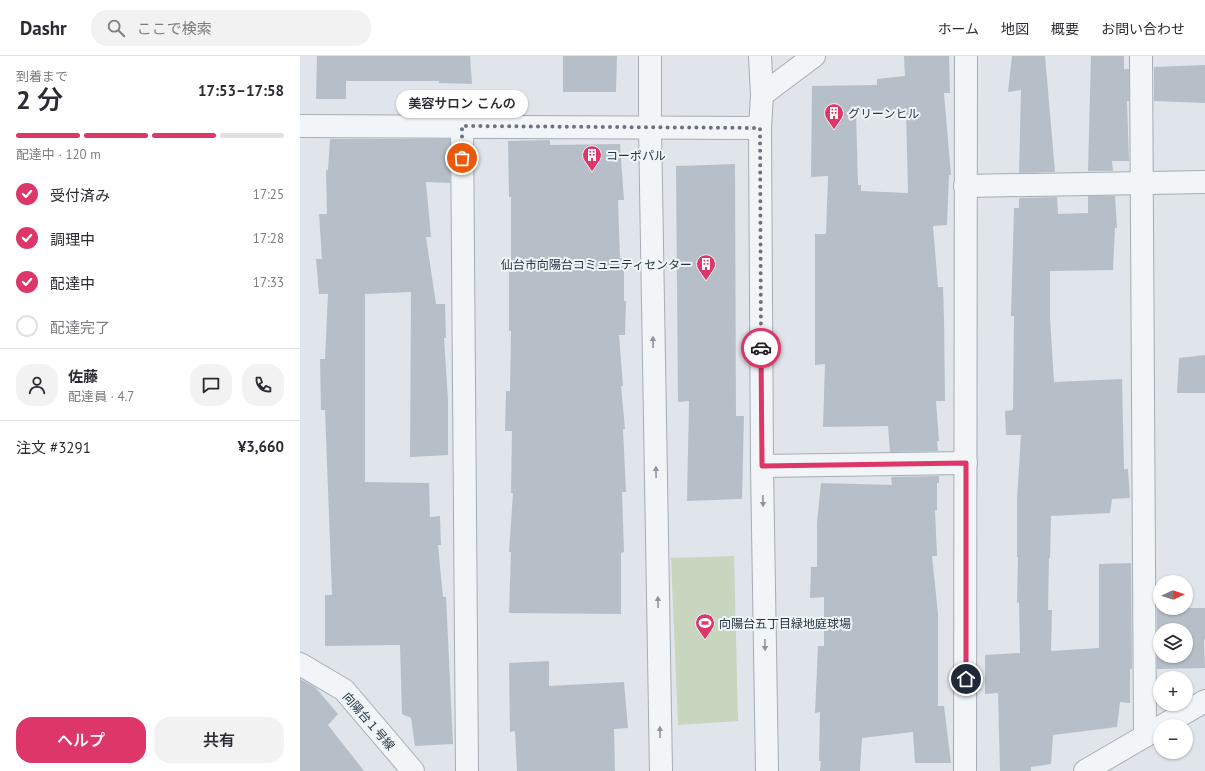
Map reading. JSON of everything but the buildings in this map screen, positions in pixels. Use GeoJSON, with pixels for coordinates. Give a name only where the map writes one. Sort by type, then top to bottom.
{"type":"FeatureCollection","features":[{"type":"Feature","properties":{"kind":"street"},"geometry":{"type":"LineString","coordinates":[[650,56],[661,771]]}},
{"type":"Feature","properties":{"kind":"street"},"geometry":{"type":"LineString","coordinates":[[760,56],[762,95],[760,128],[762,466],[767,771]]}},
{"type":"Feature","properties":{"kind":"street"},"geometry":{"type":"LineString","coordinates":[[762,95],[814,56]]}},
{"type":"Feature","properties":{"kind":"street"},"geometry":{"type":"LineString","coordinates":[[965,771],[966,56]]}},
{"type":"Feature","properties":{"kind":"street"},"geometry":{"type":"LineString","coordinates":[[1141,56],[1141,183],[1156,719]]}},
{"type":"Feature","properties":{"kind":"street"},"geometry":{"type":"LineString","coordinates":[[300,126],[760,128]]}},
{"type":"Feature","properties":{"kind":"street"},"geometry":{"type":"LineString","coordinates":[[462,126],[467,771]]}},
{"type":"Feature","properties":{"kind":"street"},"geometry":{"type":"LineString","coordinates":[[965,186],[1205,182]]}},
{"type":"Feature","properties":{"kind":"street"},"geometry":{"type":"LineString","coordinates":[[762,466],[966,463]]}},
{"type":"Feature","properties":{"kind":"street","name":"向陽台１号線"},"geometry":{"type":"LineString","coordinates":[[300,664],[344,690],[413,771]]}},
{"type":"Feature","properties":{"kind":"street"},"geometry":{"type":"LineString","coordinates":[[1175,719],[1205,701]]}},
{"type":"Feature","properties":{"kind":"street"},"geometry":{"type":"LineString","coordinates":[[1085,771],[1153,732]]}},
{"type":"Feature","properties":{"kind":"green space","name":"向陽台五丁目緑地庭球場"},"geometry":{"type":"Polygon","coordinates":[[[734,556],[738,721],[678,725],[671,558],[734,556]]]}},
{"type":"Feature","properties":{"kind":"way so far"},"geometry":{"type":"LineString","coordinates":[[462,158],[462,126],[760,128],[761,348]]}},
{"type":"Feature","properties":{"kind":"place","name":"グリーンヒル"},"geometry":{"type":"Point","coordinates":[834,130]}},
{"type":"Feature","properties":{"kind":"place","name":"美容サロン こんの"},"geometry":{"type":"Point","coordinates":[462,158]}},
{"type":"Feature","properties":{"kind":"place","name":"コーポパル"},"geometry":{"type":"Point","coordinates":[592,172]}},
{"type":"Feature","properties":{"kind":"place","name":"仙台市向陽台コミュニティセンター"},"geometry":{"type":"Point","coordinates":[706,281]}},
{"type":"Feature","properties":{"kind":"place","name":"向陽台五丁目緑地庭球場"},"geometry":{"type":"Point","coordinates":[705,640]}},
{"type":"Feature","properties":{"kind":"route"},"geometry":{"type":"LineString","coordinates":[[761,348],[762,466],[966,463],[966,679]]}}]}
